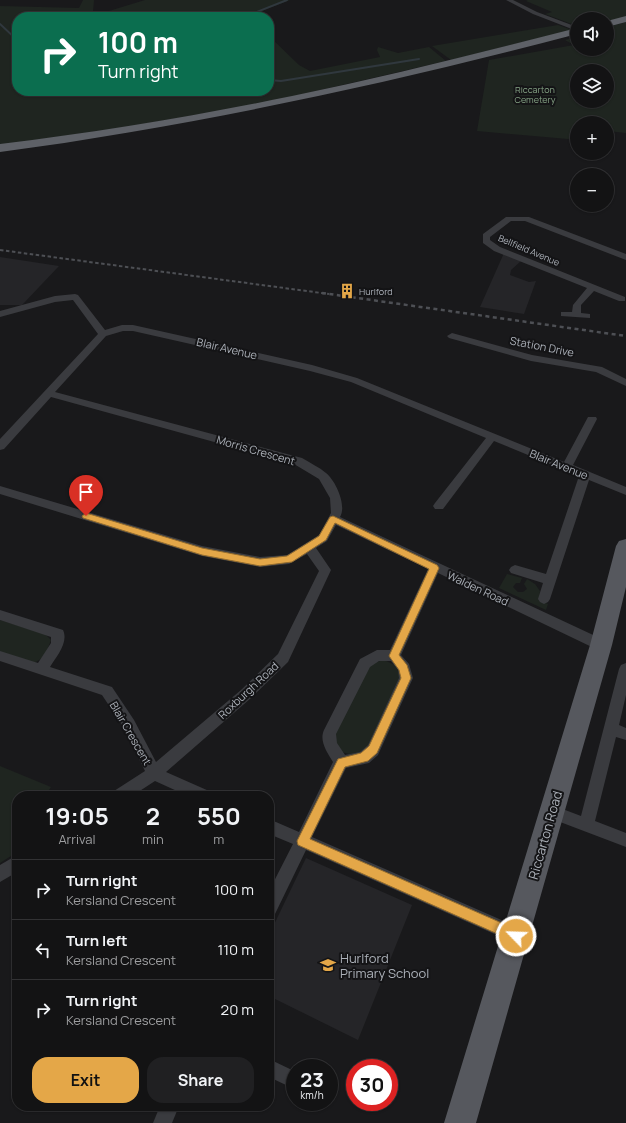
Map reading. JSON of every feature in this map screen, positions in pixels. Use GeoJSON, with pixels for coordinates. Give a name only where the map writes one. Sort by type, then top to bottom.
{"type":"FeatureCollection","features":[{"type":"Feature","properties":{"kind":"highway"},"geometry":{"type":"LineString","coordinates":[[614,22],[626,19]]}},
{"type":"Feature","properties":{"kind":"highway"},"geometry":{"type":"LineString","coordinates":[[0,148],[151,127],[287,102],[570,32]]}},
{"type":"Feature","properties":{"kind":"main road","name":"Riccarton Road"},"geometry":{"type":"LineString","coordinates":[[460,1123],[601,645],[626,546]]}},
{"type":"Feature","properties":{"kind":"street"},"geometry":{"type":"LineString","coordinates":[[509,0],[570,27]]}},
{"type":"Feature","properties":{"kind":"street","name":"Bellfield Avenue"},"geometry":{"type":"LineString","coordinates":[[622,299],[497,249],[486,241],[486,236],[509,218],[526,219],[626,257]]}},
{"type":"Feature","properties":{"kind":"street"},"geometry":{"type":"LineString","coordinates":[[576,315],[577,305],[593,287]]}},
{"type":"Feature","properties":{"kind":"street"},"geometry":{"type":"LineString","coordinates":[[0,314],[55,299],[75,297],[103,334]]}},
{"type":"Feature","properties":{"kind":"street"},"geometry":{"type":"LineString","coordinates":[[564,314],[587,316]]}},
{"type":"Feature","properties":{"kind":"street","name":"Blair Avenue"},"geometry":{"type":"LineString","coordinates":[[0,446],[47,393],[103,334],[122,328],[134,328],[312,368],[354,380],[626,491]]}},
{"type":"Feature","properties":{"kind":"street","name":"Station Drive"},"geometry":{"type":"LineString","coordinates":[[452,336],[531,358],[599,369],[626,383]]}},
{"type":"Feature","properties":{"kind":"street","name":"Morris Crescent"},"geometry":{"type":"LineString","coordinates":[[0,490],[202,551],[260,562],[288,559],[323,538],[337,513],[336,498],[323,476],[298,461],[47,393]]}},
{"type":"Feature","properties":{"kind":"street"},"geometry":{"type":"LineString","coordinates":[[567,467],[592,419]]}},
{"type":"Feature","properties":{"kind":"street"},"geometry":{"type":"LineString","coordinates":[[439,506],[492,437]]}},
{"type":"Feature","properties":{"kind":"street"},"geometry":{"type":"LineString","coordinates":[[544,599],[585,475]]}},
{"type":"Feature","properties":{"kind":"street","name":"Walden Road"},"geometry":{"type":"LineString","coordinates":[[333,519],[434,568],[601,645]]}},
{"type":"Feature","properties":{"kind":"street","name":"Roxburgh Road"},"geometry":{"type":"LineString","coordinates":[[154,773],[246,694],[283,658],[325,570],[308,547]]}},
{"type":"Feature","properties":{"kind":"street"},"geometry":{"type":"LineString","coordinates":[[394,656],[434,568]]}},
{"type":"Feature","properties":{"kind":"street"},"geometry":{"type":"LineString","coordinates":[[515,570],[550,580]]}},
{"type":"Feature","properties":{"kind":"street"},"geometry":{"type":"LineString","coordinates":[[0,615],[58,634],[57,644],[41,670]]}},
{"type":"Feature","properties":{"kind":"street"},"geometry":{"type":"LineString","coordinates":[[377,655],[394,656],[404,668],[406,678],[373,750],[364,758],[341,762],[330,744],[329,734],[365,663],[377,655]]}},
{"type":"Feature","properties":{"kind":"street","name":"Blair Crescent"},"geometry":{"type":"LineString","coordinates":[[0,656],[107,692],[129,724],[154,773]]}},
{"type":"Feature","properties":{"kind":"street"},"geometry":{"type":"LineString","coordinates":[[586,825],[611,729],[621,711],[626,668]]}},
{"type":"Feature","properties":{"kind":"street"},"geometry":{"type":"LineString","coordinates":[[611,729],[626,734]]}},
{"type":"Feature","properties":{"kind":"street"},"geometry":{"type":"LineString","coordinates":[[274,898],[341,762]]}},
{"type":"Feature","properties":{"kind":"street"},"geometry":{"type":"LineString","coordinates":[[127,791],[154,773],[193,791]]}},
{"type":"Feature","properties":{"kind":"street"},"geometry":{"type":"LineString","coordinates":[[552,812],[626,840]]}},
{"type":"Feature","properties":{"kind":"street"},"geometry":{"type":"LineString","coordinates":[[274,828],[516,936]]}},
{"type":"Feature","properties":{"kind":"street"},"geometry":{"type":"LineString","coordinates":[[0,874],[12,866]]}},
{"type":"Feature","properties":{"kind":"street"},"geometry":{"type":"LineString","coordinates":[[274,1070],[286,1076]]}},
{"type":"Feature","properties":{"kind":"street"},"geometry":{"type":"LineString","coordinates":[[162,1123],[168,1111]]}},
{"type":"Feature","properties":{"kind":"shaded area"},"geometry":{"type":"Polygon","coordinates":[[[504,253],[521,261],[511,270],[510,275],[529,282],[536,281],[524,314],[480,307],[504,253]]]}},
{"type":"Feature","properties":{"kind":"shaded area"},"geometry":{"type":"Polygon","coordinates":[[[0,257],[59,266],[22,305],[0,305],[0,257]]]}},
{"type":"Feature","properties":{"kind":"shaded area","name":"Hurlford Primary School"},"geometry":{"type":"Polygon","coordinates":[[[306,858],[412,905],[358,1040],[274,998],[274,925],[306,858]]]}},
{"type":"Feature","properties":{"kind":"green space"},"geometry":{"type":"Polygon","coordinates":[[[83,0],[94,0],[93,12],[12,12],[12,96],[274,96],[274,41],[299,65],[310,71],[380,57],[377,50],[378,47],[398,53],[429,47],[446,61],[260,104],[113,129],[0,145],[0,6],[79,8],[83,0]]]}},
{"type":"Feature","properties":{"kind":"green space"},"geometry":{"type":"Polygon","coordinates":[[[145,0],[290,0],[260,12],[106,12],[145,0]]]}},
{"type":"Feature","properties":{"kind":"green space"},"geometry":{"type":"Polygon","coordinates":[[[626,0],[626,17],[614,20],[614,12],[570,12],[570,23],[545,14],[552,12],[526,1],[626,0]]]}},
{"type":"Feature","properties":{"kind":"green space","name":"Riccarton Cemetery"},"geometry":{"type":"Polygon","coordinates":[[[626,22],[626,133],[614,132],[614,116],[570,116],[570,139],[568,139],[477,131],[489,60],[570,46],[570,56],[614,56],[614,25],[626,22]]]}},
{"type":"Feature","properties":{"kind":"green space"},"geometry":{"type":"Polygon","coordinates":[[[558,25],[570,29],[451,60],[432,46],[558,25]]]}},
{"type":"Feature","properties":{"kind":"green space","name":"Riccarton Cemetery"},"geometry":{"type":"Polygon","coordinates":[[[570,39],[570,43],[565,40],[570,39]]]}},
{"type":"Feature","properties":{"kind":"green space"},"geometry":{"type":"Polygon","coordinates":[[[507,574],[522,578],[520,583],[516,583],[513,587],[518,592],[523,592],[527,589],[524,584],[527,579],[535,584],[540,591],[539,600],[548,604],[546,610],[499,588],[507,574]]]}},
{"type":"Feature","properties":{"kind":"green space"},"geometry":{"type":"Polygon","coordinates":[[[0,620],[45,634],[51,640],[43,657],[33,663],[0,652],[0,620]]]}},
{"type":"Feature","properties":{"kind":"green space"},"geometry":{"type":"Polygon","coordinates":[[[383,660],[390,662],[398,670],[400,677],[369,744],[363,752],[353,755],[342,752],[335,745],[333,735],[367,668],[373,663],[383,660]]]}},
{"type":"Feature","properties":{"kind":"green space"},"geometry":{"type":"Polygon","coordinates":[[[0,766],[51,787],[48,791],[12,791],[12,855],[0,863],[0,766]]]}},
{"type":"Feature","properties":{"kind":"waterway"},"geometry":{"type":"LineString","coordinates":[[257,12],[287,0]]}},
{"type":"Feature","properties":{"kind":"waterway"},"geometry":{"type":"LineString","coordinates":[[0,24],[12,35]]}},
{"type":"Feature","properties":{"kind":"waterway"},"geometry":{"type":"LineString","coordinates":[[274,80],[281,81],[419,59]]}},
{"type":"Feature","properties":{"kind":"railway"},"geometry":{"type":"LineString","coordinates":[[0,250],[329,294]]}},
{"type":"Feature","properties":{"kind":"railway"},"geometry":{"type":"LineString","coordinates":[[322,293],[626,336]]}},
{"type":"Feature","properties":{"kind":"place","name":"Hurlford"},"geometry":{"type":"Point","coordinates":[347,291]}},
{"type":"Feature","properties":{"kind":"place","name":"Hurlford Primary School"},"geometry":{"type":"Point","coordinates":[328,965]}},
{"type":"Feature","properties":{"kind":"route"},"geometry":{"type":"LineString","coordinates":[[86,516],[202,551],[260,562],[288,559],[323,538],[333,519],[434,568],[394,656],[404,668],[406,678],[373,750],[364,758],[341,762],[303,841],[516,936]]}}]}
